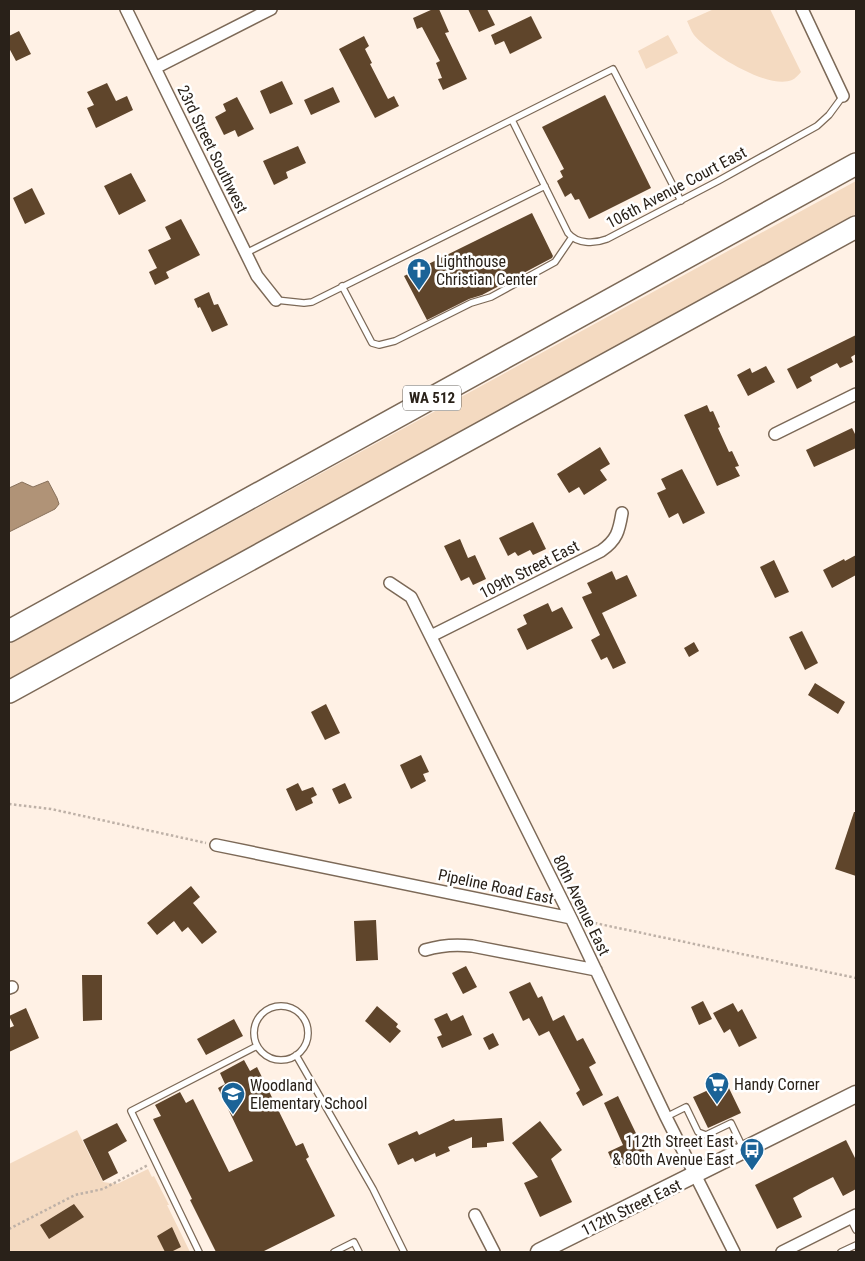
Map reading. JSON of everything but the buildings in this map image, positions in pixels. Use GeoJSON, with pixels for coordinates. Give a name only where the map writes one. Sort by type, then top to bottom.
{"type":"FeatureCollection","features":[{"type":"Feature","properties":{"kind":"highway","name":"WA 512"},"geometry":{"type":"LineString","coordinates":[[9,630],[856,164]]}},
{"type":"Feature","properties":{"kind":"highway"},"geometry":{"type":"LineString","coordinates":[[9,692],[856,228]]}},
{"type":"Feature","properties":{"kind":"main road","name":"112th Street East"},"geometry":{"type":"LineString","coordinates":[[539,1252],[744,1150],[855,1099]]}},
{"type":"Feature","properties":{"kind":"street","name":"23rd Street Southwest"},"geometry":{"type":"LineString","coordinates":[[126,9],[257,276],[276,300]]}},
{"type":"Feature","properties":{"kind":"street"},"geometry":{"type":"LineString","coordinates":[[155,68],[271,9]]}},
{"type":"Feature","properties":{"kind":"street"},"geometry":{"type":"LineString","coordinates":[[802,9],[843,96]]}},
{"type":"Feature","properties":{"kind":"street"},"geometry":{"type":"LineString","coordinates":[[775,434],[856,394]]}},
{"type":"Feature","properties":{"kind":"street","name":"109th Street East"},"geometry":{"type":"LineString","coordinates":[[431,636],[601,551],[611,544],[617,535],[622,512]]}},
{"type":"Feature","properties":{"kind":"street","name":"80th Avenue East"},"geometry":{"type":"LineString","coordinates":[[390,583],[411,598],[431,636],[571,918],[694,1175],[734,1252]]}},
{"type":"Feature","properties":{"kind":"street","name":"Pipeline Road East"},"geometry":{"type":"LineString","coordinates":[[216,845],[571,918]]}},
{"type":"Feature","properties":{"kind":"street"},"geometry":{"type":"LineString","coordinates":[[425,950],[454,944],[472,946],[596,970]]}},
{"type":"Feature","properties":{"kind":"street"},"geometry":{"type":"LineString","coordinates":[[475,1214],[494,1252]]}},
{"type":"Feature","properties":{"kind":"street"},"geometry":{"type":"LineString","coordinates":[[782,1252],[853,1216]]}},
{"type":"Feature","properties":{"kind":"lane"},"geometry":{"type":"LineString","coordinates":[[246,253],[614,69],[681,201]]}},
{"type":"Feature","properties":{"kind":"lane","name":"106th Avenue Court East"},"geometry":{"type":"LineString","coordinates":[[572,237],[581,241],[601,241],[681,201],[817,126],[829,115],[843,96]]}},
{"type":"Feature","properties":{"kind":"lane"},"geometry":{"type":"LineString","coordinates":[[342,286],[372,343],[379,345],[395,341],[471,303],[490,297],[552,264],[572,237],[512,120]]}},
{"type":"Feature","properties":{"kind":"lane"},"geometry":{"type":"LineString","coordinates":[[276,300],[312,302],[545,186]]}},
{"type":"Feature","properties":{"kind":"lane"},"geometry":{"type":"LineString","coordinates":[[278,1006],[287,1007],[295,1010],[302,1016],[308,1032],[303,1049],[296,1055],[288,1059],[279,1060],[263,1053],[257,1046],[254,1028],[257,1020],[270,1008],[278,1006]]}},
{"type":"Feature","properties":{"kind":"lane"},"geometry":{"type":"LineString","coordinates":[[199,1252],[131,1111],[257,1046]]}},
{"type":"Feature","properties":{"kind":"lane"},"geometry":{"type":"LineString","coordinates":[[296,1055],[373,1189],[404,1252]]}},
{"type":"Feature","properties":{"kind":"lane"},"geometry":{"type":"LineString","coordinates":[[666,1117],[686,1107],[698,1132],[706,1135],[731,1123],[744,1150]]}},
{"type":"Feature","properties":{"kind":"lane"},"geometry":{"type":"LineString","coordinates":[[853,1216],[856,1230]]}},
{"type":"Feature","properties":{"kind":"lane"},"geometry":{"type":"LineString","coordinates":[[334,1252],[354,1242],[359,1252]]}},
{"type":"Feature","properties":{"kind":"lane"},"geometry":{"type":"LineString","coordinates":[[841,1252],[856,1245]]}},
{"type":"Feature","properties":{"kind":"path"},"geometry":{"type":"LineString","coordinates":[[9,804],[51,809],[216,845]]}},
{"type":"Feature","properties":{"kind":"path","name":"Pipeline Road East"},"geometry":{"type":"LineString","coordinates":[[571,918],[856,978]]}},
{"type":"Feature","properties":{"kind":"path"},"geometry":{"type":"LineString","coordinates":[[9,1229],[75,1195],[103,1189],[155,1162]]}},
{"type":"Feature","properties":{"kind":"shaded area"},"geometry":{"type":"Polygon","coordinates":[[[714,9],[770,9],[801,72],[792,80],[782,82],[769,80],[740,68],[712,51],[694,35],[687,21],[714,9]]]}},
{"type":"Feature","properties":{"kind":"shaded area"},"geometry":{"type":"Polygon","coordinates":[[[668,35],[678,53],[646,69],[638,51],[668,35]]]}},
{"type":"Feature","properties":{"kind":"shaded area"},"geometry":{"type":"Polygon","coordinates":[[[856,181],[856,214],[9,679],[9,644],[856,181]]]}},
{"type":"Feature","properties":{"kind":"shaded area"},"geometry":{"type":"Polygon","coordinates":[[[48,481],[59,504],[55,509],[9,532],[9,488],[22,482],[33,487],[48,481]]]}},
{"type":"Feature","properties":{"kind":"shaded area"},"geometry":{"type":"Polygon","coordinates":[[[77,1130],[103,1182],[117,1184],[148,1169],[152,1177],[154,1176],[169,1205],[167,1205],[190,1252],[9,1252],[9,1164],[77,1130]]]}},
{"type":"Feature","properties":{"kind":"place","name":"Lighthouse Christian Center"},"geometry":{"type":"Point","coordinates":[419,291]}},
{"type":"Feature","properties":{"kind":"place","name":"Handy Corner"},"geometry":{"type":"Point","coordinates":[717,1105]}},
{"type":"Feature","properties":{"kind":"place","name":"Woodland Elementary School"},"geometry":{"type":"Point","coordinates":[233,1115]}},
{"type":"Feature","properties":{"kind":"place","name":"112th Street East & 80th Avenue East"},"geometry":{"type":"Point","coordinates":[752,1171]}}]}
